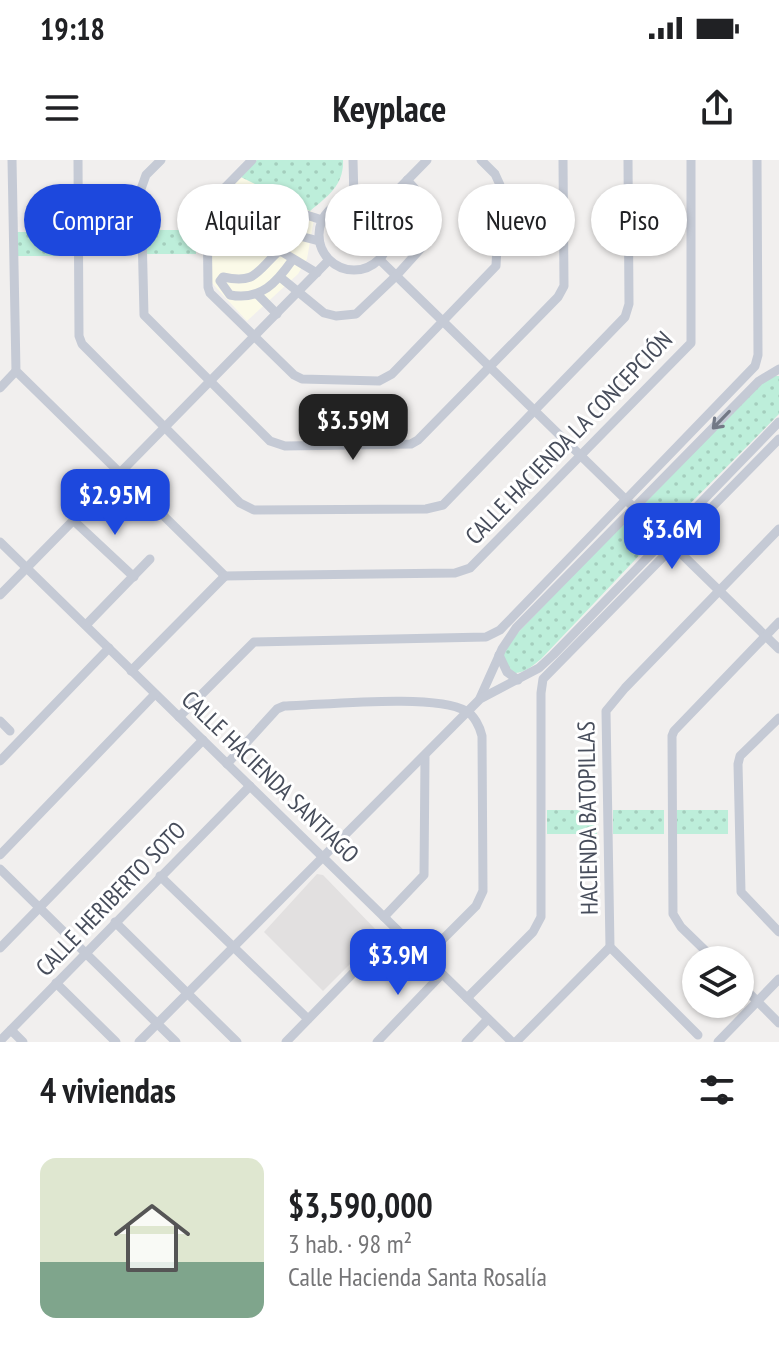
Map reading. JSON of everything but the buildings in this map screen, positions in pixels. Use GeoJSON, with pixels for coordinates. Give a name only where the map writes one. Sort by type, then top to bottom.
{"type":"FeatureCollection","features":[{"type":"Feature","properties":{"kind":"street"},"geometry":{"type":"LineString","coordinates":[[12,160],[16,371],[225,576],[131,671]]}},
{"type":"Feature","properties":{"kind":"street"},"geometry":{"type":"LineString","coordinates":[[78,160],[80,340],[85,349],[247,507],[254,510],[426,509],[443,505],[627,314],[628,160]]}},
{"type":"Feature","properties":{"kind":"street"},"geometry":{"type":"LineString","coordinates":[[161,160],[146,175],[141,189],[144,315],[270,441],[276,444],[402,446],[418,440],[563,292],[563,160]]}},
{"type":"Feature","properties":{"kind":"street"},"geometry":{"type":"LineString","coordinates":[[228,184],[252,160]]}},
{"type":"Feature","properties":{"kind":"street"},"geometry":{"type":"LineString","coordinates":[[353,160],[354,184]]}},
{"type":"Feature","properties":{"kind":"street"},"geometry":{"type":"LineString","coordinates":[[403,184],[427,160]]}},
{"type":"Feature","properties":{"kind":"street"},"geometry":{"type":"LineString","coordinates":[[207,256],[208,287],[219,302],[294,375],[302,379],[379,381],[392,374],[499,261],[500,185],[495,174],[481,160]]}},
{"type":"Feature","properties":{"kind":"street","name":"CALLE HACIENDA LA CONCEPCIÓN"},"geometry":{"type":"LineString","coordinates":[[225,576],[465,571],[581,456],[693,338],[691,160]]}},
{"type":"Feature","properties":{"kind":"street"},"geometry":{"type":"LineString","coordinates":[[480,699],[499,655],[516,628],[751,373],[757,360],[757,160]]}},
{"type":"Feature","properties":{"kind":"street"},"geometry":{"type":"LineString","coordinates":[[280,277],[324,313],[351,316],[360,311],[433,235],[435,211],[407,180]]}},
{"type":"Feature","properties":{"kind":"street"},"geometry":{"type":"LineString","coordinates":[[309,216],[322,220]]}},
{"type":"Feature","properties":{"kind":"street"},"geometry":{"type":"LineString","coordinates":[[325,217],[319,241],[329,260],[341,268],[354,271],[368,268],[383,256]]}},
{"type":"Feature","properties":{"kind":"street"},"geometry":{"type":"LineString","coordinates":[[309,238],[319,241]]}},
{"type":"Feature","properties":{"kind":"street"},"geometry":{"type":"LineString","coordinates":[[293,259],[268,289],[257,294],[239,297],[226,293],[220,281],[223,277],[236,281],[254,276],[278,252],[293,259],[317,273]]}},
{"type":"Feature","properties":{"kind":"street"},"geometry":{"type":"LineString","coordinates":[[0,595],[329,260]]}},
{"type":"Feature","properties":{"kind":"street"},"geometry":{"type":"LineString","coordinates":[[380,260],[779,649]]}},
{"type":"Feature","properties":{"kind":"street"},"geometry":{"type":"LineString","coordinates":[[219,302],[226,293]]}},
{"type":"Feature","properties":{"kind":"street"},"geometry":{"type":"LineString","coordinates":[[257,294],[277,314]]}},
{"type":"Feature","properties":{"kind":"street"},"geometry":{"type":"LineString","coordinates":[[179,717],[254,642],[490,637],[759,381],[779,369]]}},
{"type":"Feature","properties":{"kind":"street"},"geometry":{"type":"LineString","coordinates":[[0,388],[16,371]]}},
{"type":"Feature","properties":{"kind":"street"},"geometry":{"type":"LineString","coordinates":[[467,998],[533,932],[541,917],[542,682],[779,422]]}},
{"type":"Feature","properties":{"kind":"street"},"geometry":{"type":"LineString","coordinates":[[139,1042],[480,699],[539,668],[779,439]]}},
{"type":"Feature","properties":{"kind":"street"},"geometry":{"type":"LineString","coordinates":[[74,521],[134,577]]}},
{"type":"Feature","properties":{"kind":"street","name":"HACIENDA BATOPILLAS"},"geometry":{"type":"LineString","coordinates":[[610,942],[606,711],[779,529]]}},
{"type":"Feature","properties":{"kind":"street","name":"CALLE HACIENDA SANTIAGO"},"geometry":{"type":"LineString","coordinates":[[0,542],[514,1042]]}},
{"type":"Feature","properties":{"kind":"street"},"geometry":{"type":"LineString","coordinates":[[86,625],[150,559]]}},
{"type":"Feature","properties":{"kind":"street"},"geometry":{"type":"LineString","coordinates":[[701,946],[681,927],[673,914],[672,736],[779,622]]}},
{"type":"Feature","properties":{"kind":"street"},"geometry":{"type":"LineString","coordinates":[[0,761],[109,648]]}},
{"type":"Feature","properties":{"kind":"street"},"geometry":{"type":"LineString","coordinates":[[499,655],[507,672],[518,680]]}},
{"type":"Feature","properties":{"kind":"street"},"geometry":{"type":"LineString","coordinates":[[0,855],[155,694]]}},
{"type":"Feature","properties":{"kind":"street"},"geometry":{"type":"LineString","coordinates":[[227,764],[277,709],[284,706],[430,701],[468,711],[482,736],[483,891],[476,906],[425,957]]}},
{"type":"Feature","properties":{"kind":"street"},"geometry":{"type":"LineString","coordinates":[[779,718],[740,756],[738,764],[741,892],[779,932]]}},
{"type":"Feature","properties":{"kind":"street"},"geometry":{"type":"LineString","coordinates":[[0,721],[10,731]]}},
{"type":"Feature","properties":{"kind":"street"},"geometry":{"type":"LineString","coordinates":[[0,948],[203,740]]}},
{"type":"Feature","properties":{"kind":"street"},"geometry":{"type":"LineString","coordinates":[[384,917],[424,875],[425,757]]}},
{"type":"Feature","properties":{"kind":"street","name":"CALLE HERIBERTO SOTO"},"geometry":{"type":"LineString","coordinates":[[0,1041],[250,786]]}},
{"type":"Feature","properties":{"kind":"street"},"geometry":{"type":"LineString","coordinates":[[0,869],[176,1042]]}},
{"type":"Feature","properties":{"kind":"street"},"geometry":{"type":"LineString","coordinates":[[160,876],[308,1019]]}},
{"type":"Feature","properties":{"kind":"street"},"geometry":{"type":"LineString","coordinates":[[115,922],[237,1042]]}},
{"type":"Feature","properties":{"kind":"street"},"geometry":{"type":"LineString","coordinates":[[286,1042],[396,929]]}},
{"type":"Feature","properties":{"kind":"street"},"geometry":{"type":"LineString","coordinates":[[514,1042],[610,942],[698,1035]]}},
{"type":"Feature","properties":{"kind":"street"},"geometry":{"type":"LineString","coordinates":[[377,1042],[442,974]]}},
{"type":"Feature","properties":{"kind":"street"},"geometry":{"type":"LineString","coordinates":[[718,1042],[779,979]]}},
{"type":"Feature","properties":{"kind":"street"},"geometry":{"type":"LineString","coordinates":[[56,983],[116,1042]]}},
{"type":"Feature","properties":{"kind":"street"},"geometry":{"type":"LineString","coordinates":[[754,997],[779,1023]]}},
{"type":"Feature","properties":{"kind":"street"},"geometry":{"type":"LineString","coordinates":[[466,1042],[488,1019]]}},
{"type":"Feature","properties":{"kind":"street"},"geometry":{"type":"LineString","coordinates":[[11,1030],[23,1042]]}},
{"type":"Feature","properties":{"kind":"shaded area"},"geometry":{"type":"Polygon","coordinates":[[[241,177],[255,184],[235,184],[241,177]]]}},
{"type":"Feature","properties":{"kind":"shaded area"},"geometry":{"type":"Polygon","coordinates":[[[309,210],[315,213],[309,248],[309,210]]]}},
{"type":"Feature","properties":{"kind":"shaded area"},"geometry":{"type":"Polygon","coordinates":[[[211,256],[308,256],[298,274],[247,321],[211,282],[211,256]]]}},
{"type":"Feature","properties":{"kind":"shaded area"},"geometry":{"type":"Polygon","coordinates":[[[317,874],[323,875],[378,932],[378,936],[323,991],[264,932],[317,874]]]}},
{"type":"Feature","properties":{"kind":"green space"},"geometry":{"type":"Polygon","coordinates":[[[257,160],[343,160],[338,183],[325,184],[325,198],[310,211],[309,184],[255,184],[241,177],[257,160]]]}},
{"type":"Feature","properties":{"kind":"green space"},"geometry":{"type":"Polygon","coordinates":[[[161,230],[177,230],[177,254],[161,254],[161,230]]]}},
{"type":"Feature","properties":{"kind":"green space"},"geometry":{"type":"Polygon","coordinates":[[[17,232],[24,232],[24,256],[17,256],[17,232]]]}},
{"type":"Feature","properties":{"kind":"green space"},"geometry":{"type":"Polygon","coordinates":[[[779,376],[779,414],[666,528],[644,504],[760,384],[779,376]]]}},
{"type":"Feature","properties":{"kind":"green space"},"geometry":{"type":"Polygon","coordinates":[[[629,520],[653,541],[541,659],[523,671],[510,672],[503,654],[507,644],[629,520]]]}},
{"type":"Feature","properties":{"kind":"green space"},"geometry":{"type":"Polygon","coordinates":[[[547,810],[597,810],[597,834],[547,834],[547,810]]]}},
{"type":"Feature","properties":{"kind":"green space"},"geometry":{"type":"Polygon","coordinates":[[[613,810],[664,810],[664,834],[613,834],[613,810]]]}},
{"type":"Feature","properties":{"kind":"green space"},"geometry":{"type":"Polygon","coordinates":[[[677,810],[728,810],[728,834],[677,834],[677,810]]]}}]}
